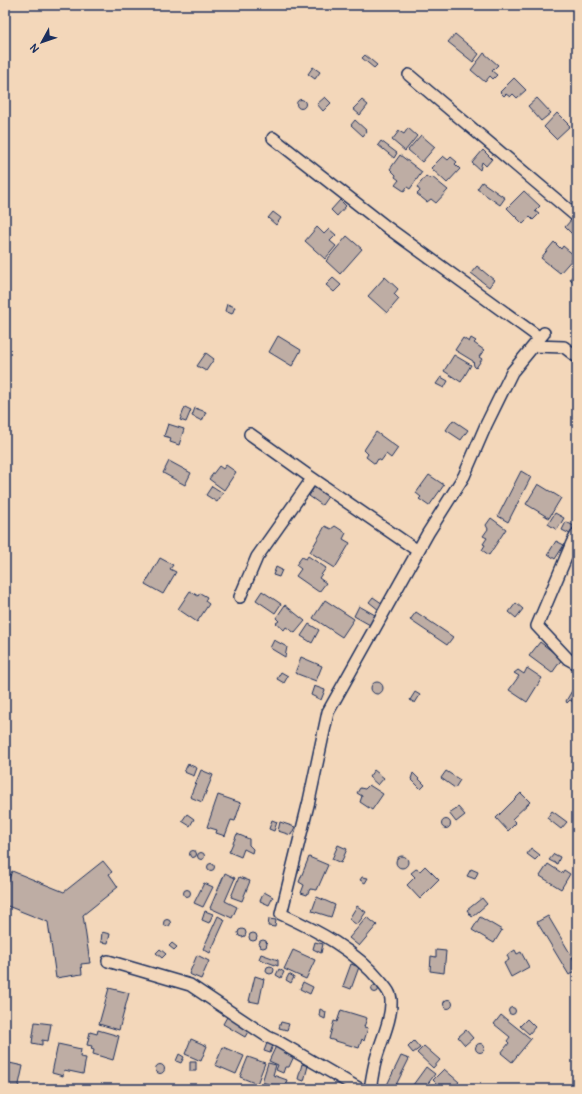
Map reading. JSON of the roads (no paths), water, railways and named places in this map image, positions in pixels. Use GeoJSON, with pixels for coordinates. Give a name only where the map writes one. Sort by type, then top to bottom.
{"type":"FeatureCollection","features":[{"type":"Feature","properties":{"kind":"street"},"geometry":{"type":"LineString","coordinates":[[409,75],[577,217]]}},
{"type":"Feature","properties":{"kind":"street"},"geometry":{"type":"LineString","coordinates":[[272,138],[388,228],[540,339],[564,347],[577,357]]}},
{"type":"Feature","properties":{"kind":"street"},"geometry":{"type":"LineString","coordinates":[[370,1089],[376,1059],[390,1012],[392,1001],[390,994],[378,979],[348,951],[323,935],[281,914],[309,801],[328,712],[418,551],[464,476],[486,425],[512,372],[540,339]]}},
{"type":"Feature","properties":{"kind":"street"},"geometry":{"type":"LineString","coordinates":[[250,434],[418,551]]}},
{"type":"Feature","properties":{"kind":"street"},"geometry":{"type":"LineString","coordinates":[[240,597],[256,557],[312,478]]}},
{"type":"Feature","properties":{"kind":"street"},"geometry":{"type":"LineString","coordinates":[[577,534],[538,626],[568,659],[577,664]]}},
{"type":"Feature","properties":{"kind":"street"},"geometry":{"type":"LineString","coordinates":[[108,961],[190,985],[268,1037],[360,1089]]}}]}
